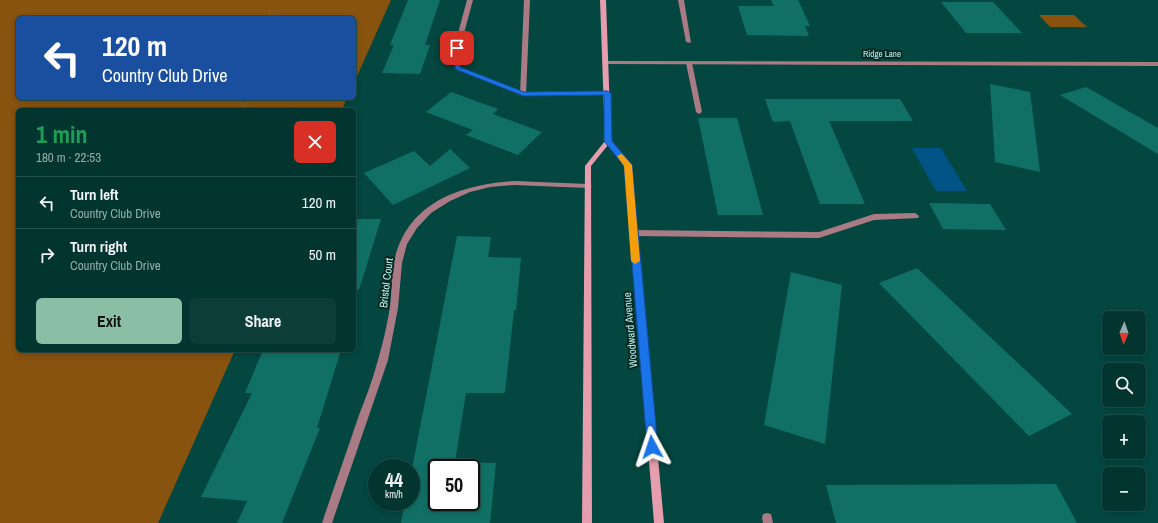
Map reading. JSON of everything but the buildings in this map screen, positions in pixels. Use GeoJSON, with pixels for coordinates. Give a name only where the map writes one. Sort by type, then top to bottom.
{"type":"FeatureCollection","features":[{"type":"Feature","properties":{"kind":"main road"},"geometry":{"type":"LineString","coordinates":[[587,523],[588,166],[608,141],[603,0]]}},
{"type":"Feature","properties":{"kind":"main road","name":"Woodward Avenue"},"geometry":{"type":"LineString","coordinates":[[608,141],[628,165],[659,523]]}},
{"type":"Feature","properties":{"kind":"street"},"geometry":{"type":"LineString","coordinates":[[470,0],[457,48],[457,68],[524,94],[607,93]]}},
{"type":"Feature","properties":{"kind":"street"},"geometry":{"type":"LineString","coordinates":[[524,94],[527,0]]}},
{"type":"Feature","properties":{"kind":"street"},"geometry":{"type":"LineString","coordinates":[[681,0],[689,42]]}},
{"type":"Feature","properties":{"kind":"street","name":"Ridge Lane"},"geometry":{"type":"LineString","coordinates":[[606,63],[1158,64]]}},
{"type":"Feature","properties":{"kind":"street"},"geometry":{"type":"LineString","coordinates":[[689,63],[699,112]]}},
{"type":"Feature","properties":{"kind":"street","name":"Bristol Court"},"geometry":{"type":"LineString","coordinates":[[327,523],[383,360],[394,308],[398,263],[403,244],[414,226],[428,211],[447,199],[468,190],[490,185],[514,183],[588,186]]}},
{"type":"Feature","properties":{"kind":"street"},"geometry":{"type":"LineString","coordinates":[[633,233],[819,235],[874,217],[915,216]]}},
{"type":"Feature","properties":{"kind":"path"},"geometry":{"type":"LineString","coordinates":[[269,11],[273,16]]}},
{"type":"Feature","properties":{"kind":"path"},"geometry":{"type":"LineString","coordinates":[[241,108],[251,100]]}},
{"type":"Feature","properties":{"kind":"shaded area"},"geometry":{"type":"Polygon","coordinates":[[[0,0],[391,0],[356,79],[356,16],[16,16],[16,100],[346,100],[343,108],[16,108],[16,352],[234,352],[158,523],[0,523],[0,0]]]}},
{"type":"Feature","properties":{"kind":"shaded area"},"geometry":{"type":"Polygon","coordinates":[[[1039,15],[1074,15],[1087,27],[1050,27],[1039,15]]]}},
{"type":"Feature","properties":{"kind":"water"},"geometry":{"type":"Polygon","coordinates":[[[912,148],[941,148],[967,191],[936,191],[912,148]]]}},
{"type":"Feature","properties":{"kind":"slow traffic"},"geometry":{"type":"LineString","coordinates":[[621,156],[628,165],[635,261]]}},
{"type":"Feature","properties":{"kind":"route"},"geometry":{"type":"LineString","coordinates":[[457,48],[457,68],[524,94],[607,93],[608,141],[628,165],[652,447]]}}]}
